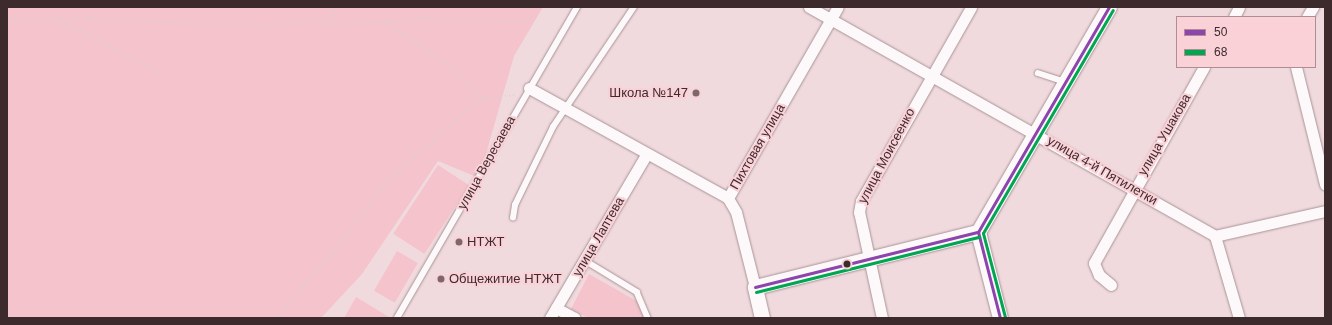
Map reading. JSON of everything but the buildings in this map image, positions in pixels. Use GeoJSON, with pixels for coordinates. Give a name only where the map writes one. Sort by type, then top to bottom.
{"type":"FeatureCollection","features":[{"type":"Feature","properties":{"kind":"street","name":"улица 4-й Пятилетки"},"geometry":{"type":"LineString","coordinates":[[810,7],[1035,132],[1215,236]]}},
{"type":"Feature","properties":{"kind":"street","name":"Пихтовая улица"},"geometry":{"type":"LineString","coordinates":[[762,318],[736,212],[728,198],[838,7]]}},
{"type":"Feature","properties":{"kind":"street","name":"улица Моисеенко"},"geometry":{"type":"LineString","coordinates":[[882,318],[868,261],[859,212],[861,201],[971,7]]}},
{"type":"Feature","properties":{"kind":"street"},"geometry":{"type":"LineString","coordinates":[[1000,318],[978,232],[1109,7]]}},
{"type":"Feature","properties":{"kind":"street"},"geometry":{"type":"LineString","coordinates":[[1234,16],[1239,7]]}},
{"type":"Feature","properties":{"kind":"street"},"geometry":{"type":"LineString","coordinates":[[1308,16],[1313,7]]}},
{"type":"Feature","properties":{"kind":"street","name":"улица Ушакова"},"geometry":{"type":"LineString","coordinates":[[1111,286],[1099,275],[1094,263],[1134,189],[1203,68]]}},
{"type":"Feature","properties":{"kind":"street"},"geometry":{"type":"LineString","coordinates":[[1296,68],[1325,184]]}},
{"type":"Feature","properties":{"kind":"street"},"geometry":{"type":"LineString","coordinates":[[529,88],[646,155],[728,198]]}},
{"type":"Feature","properties":{"kind":"street","name":"улица Лаптева"},"geometry":{"type":"LineString","coordinates":[[550,318],[586,261],[646,155]]}},
{"type":"Feature","properties":{"kind":"street"},"geometry":{"type":"LineString","coordinates":[[1239,318],[1215,236],[1325,211]]}},
{"type":"Feature","properties":{"kind":"street"},"geometry":{"type":"LineString","coordinates":[[755,287],[868,261],[978,232]]}},
{"type":"Feature","properties":{"kind":"street"},"geometry":{"type":"LineString","coordinates":[[556,308],[574,318]]}},
{"type":"Feature","properties":{"kind":"lane","name":"улица Вересаева"},"geometry":{"type":"LineString","coordinates":[[397,318],[577,7]]}},
{"type":"Feature","properties":{"kind":"lane"},"geometry":{"type":"LineString","coordinates":[[514,218],[514,205],[553,128],[568,110],[634,7]]}},
{"type":"Feature","properties":{"kind":"lane"},"geometry":{"type":"LineString","coordinates":[[1038,73],[1065,82]]}},
{"type":"Feature","properties":{"kind":"lane"},"geometry":{"type":"LineString","coordinates":[[586,261],[637,292],[648,318]]}},
{"type":"Feature","properties":{"kind":"path"},"geometry":{"type":"LineString","coordinates":[[332,7],[332,24]]}},
{"type":"Feature","properties":{"kind":"path"},"geometry":{"type":"LineString","coordinates":[[53,19],[90,35],[160,74]]}},
{"type":"Feature","properties":{"kind":"path"},"geometry":{"type":"LineString","coordinates":[[7,20],[53,19],[266,26],[316,20],[332,24],[385,23],[421,19],[537,22]]}},
{"type":"Feature","properties":{"kind":"path"},"geometry":{"type":"LineString","coordinates":[[385,23],[442,60],[481,98]]}},
{"type":"Feature","properties":{"kind":"path"},"geometry":{"type":"LineString","coordinates":[[276,318],[335,250],[385,184],[481,98],[520,95]]}},
{"type":"Feature","properties":{"kind":"shaded area"},"geometry":{"type":"Polygon","coordinates":[[[7,7],[543,7],[514,56],[479,178],[438,161],[362,274],[321,318],[7,318],[7,7]]]}},
{"type":"Feature","properties":{"kind":"shaded area"},"geometry":{"type":"Polygon","coordinates":[[[438,165],[469,185],[424,254],[393,234],[438,165]]]}},
{"type":"Feature","properties":{"kind":"shaded area"},"geometry":{"type":"Polygon","coordinates":[[[397,251],[418,263],[395,303],[374,291],[397,251]]]}},
{"type":"Feature","properties":{"kind":"shaded area"},"geometry":{"type":"Polygon","coordinates":[[[589,274],[642,304],[645,318],[588,318],[571,309],[589,274]]]}},
{"type":"Feature","properties":{"kind":"shaded area"},"geometry":{"type":"Polygon","coordinates":[[[356,297],[389,317],[344,318],[356,297]]]}},
{"type":"Feature","properties":{"kind":"transit line","name":"50"},"geometry":{"type":"LineString","coordinates":[[1000,318],[978,232],[1109,7]]}},
{"type":"Feature","properties":{"kind":"transit line","name":"68"},"geometry":{"type":"LineString","coordinates":[[1005,317],[983,233],[1113,10]]}},
{"type":"Feature","properties":{"kind":"transit line","name":"50"},"geometry":{"type":"LineString","coordinates":[[755,287],[978,232]]}},
{"type":"Feature","properties":{"kind":"transit line","name":"68"},"geometry":{"type":"LineString","coordinates":[[756,292],[979,237]]}},
{"type":"Feature","properties":{"kind":"place","name":"Школа №147"},"geometry":{"type":"Point","coordinates":[696,93]}},
{"type":"Feature","properties":{"kind":"place","name":"НТЖТ"},"geometry":{"type":"Point","coordinates":[459,242]}},
{"type":"Feature","properties":{"kind":"place","name":"Общежитие НТЖТ"},"geometry":{"type":"Point","coordinates":[441,279]}}]}
